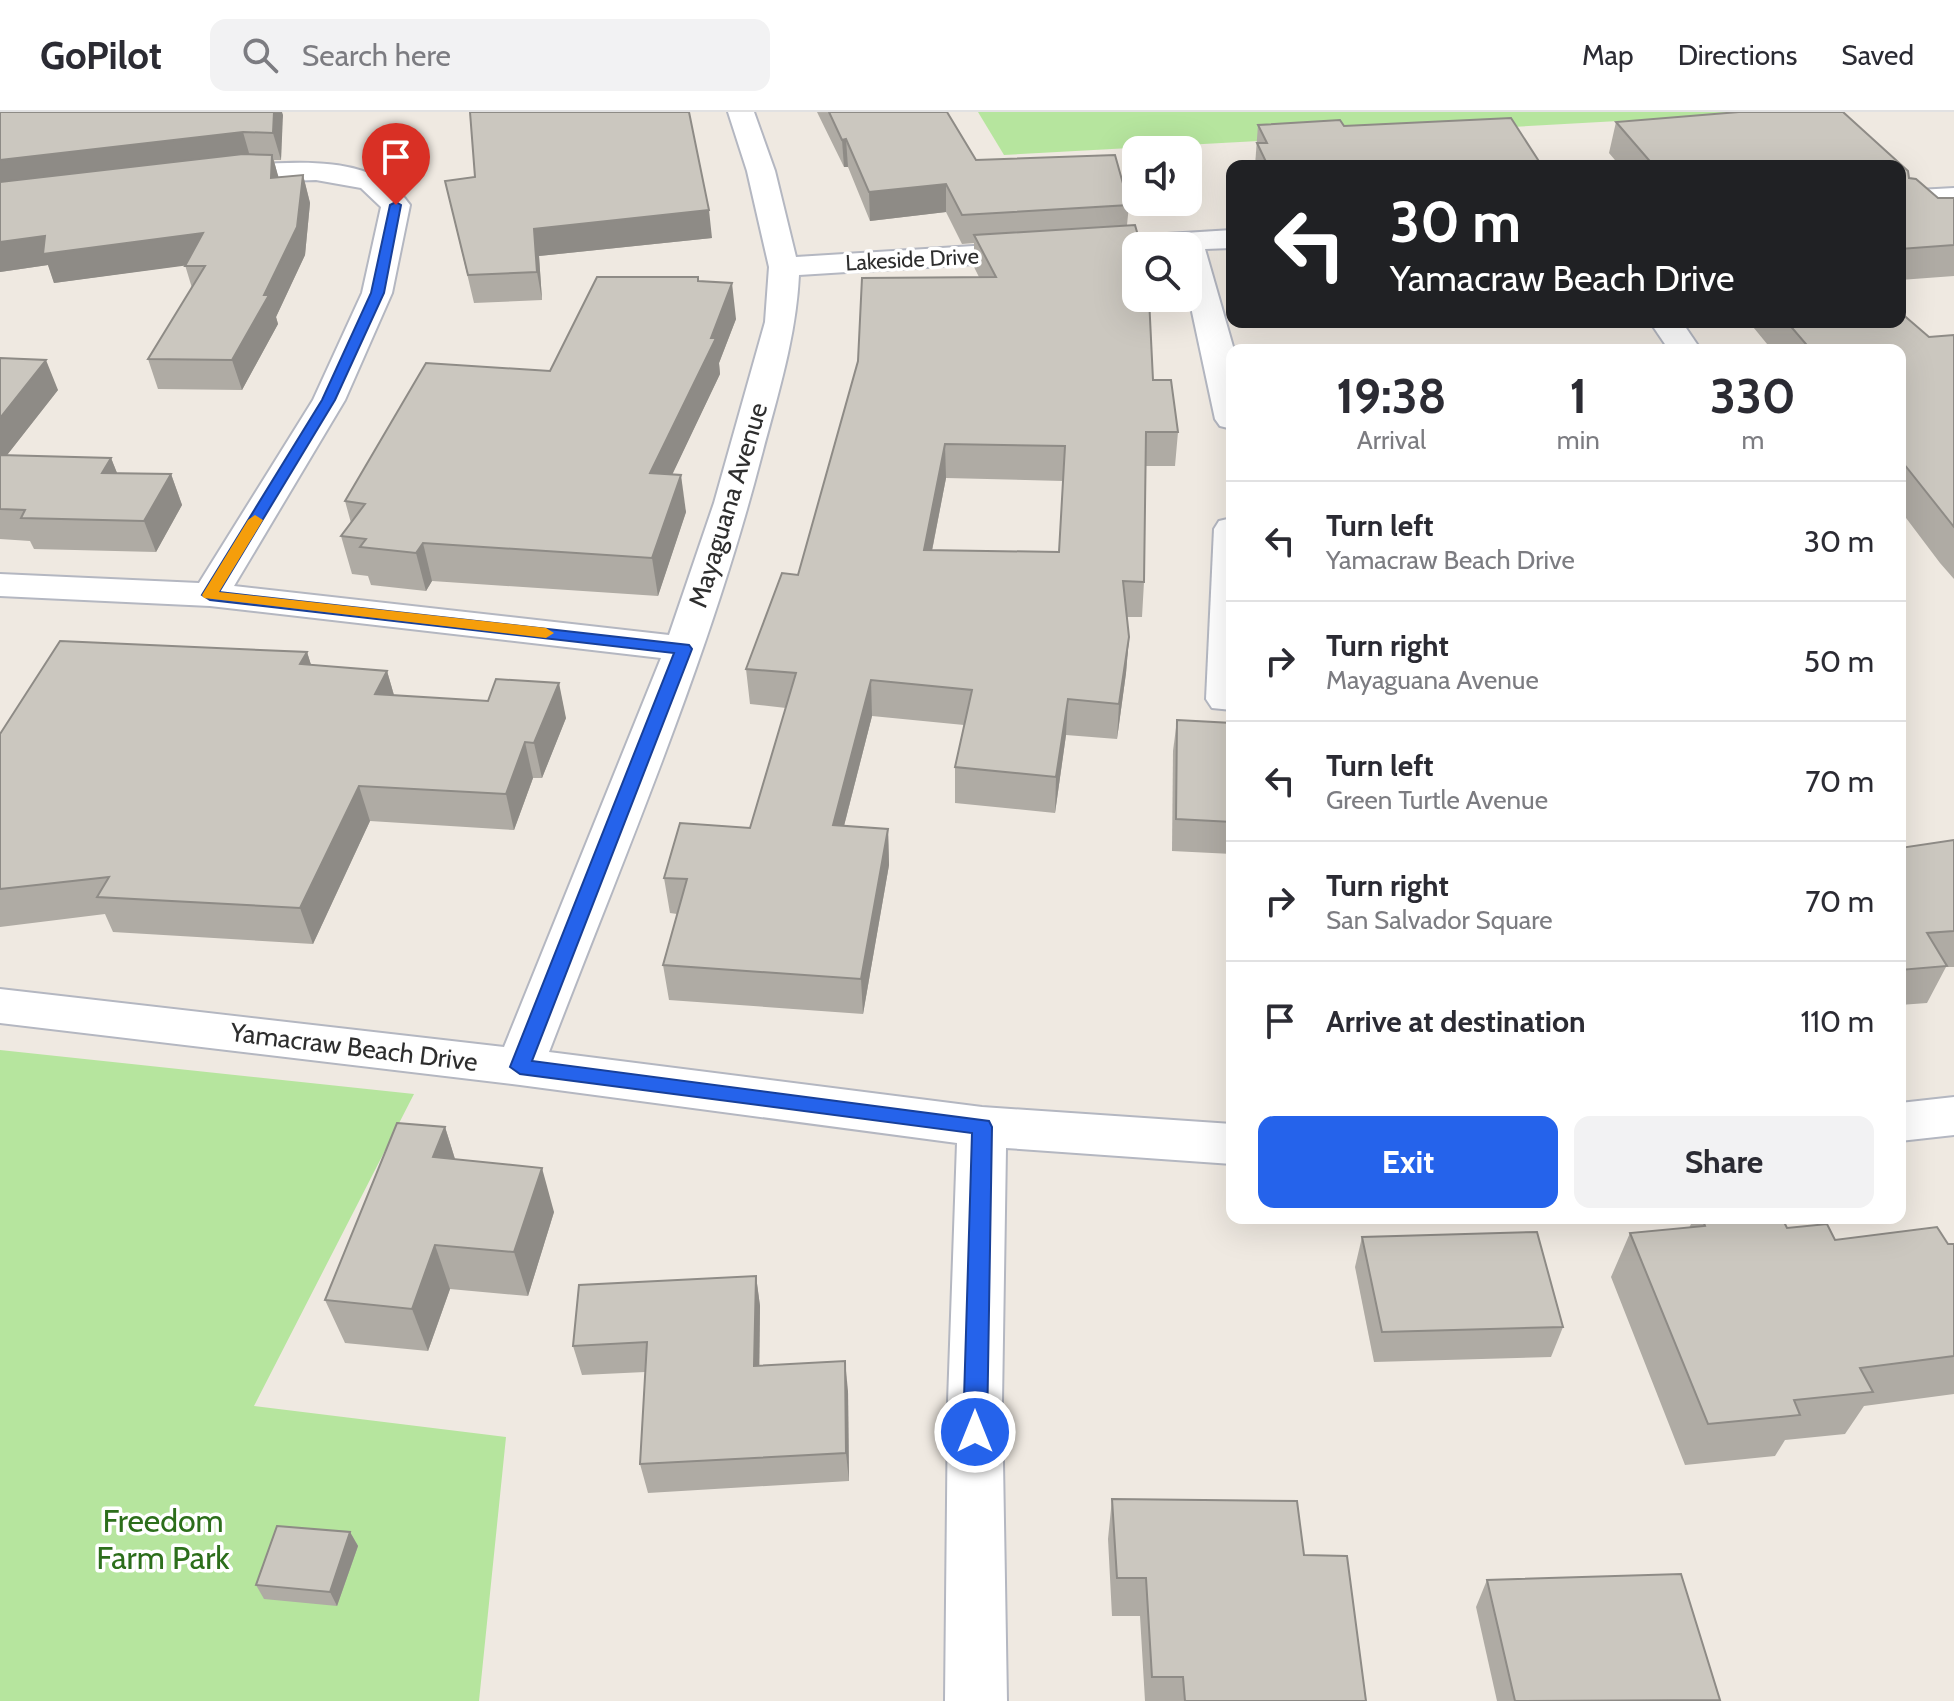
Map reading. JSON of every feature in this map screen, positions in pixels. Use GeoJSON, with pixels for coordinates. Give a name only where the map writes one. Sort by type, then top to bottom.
{"type":"FeatureCollection","features":[{"type":"Feature","properties":{"kind":"street","name":"Mayaguana Avenue"},"geometry":{"type":"LineString","coordinates":[[520,1067],[684,649],[732,503],[781,322],[784,267],[761,171],[741,112]]}},
{"type":"Feature","properties":{"kind":"street"},"geometry":{"type":"LineString","coordinates":[[184,179],[251,171],[316,172],[370,181],[396,205],[377,293],[329,400],[210,595]]}},
{"type":"Feature","properties":{"kind":"street"},"geometry":{"type":"LineString","coordinates":[[1906,199],[1954,196]]}},
{"type":"Feature","properties":{"kind":"street","name":"Lakeside Drive"},"geometry":{"type":"LineString","coordinates":[[1202,241],[1226,239]]}},
{"type":"Feature","properties":{"kind":"street","name":"Lakeside Drive"},"geometry":{"type":"LineString","coordinates":[[784,267],[1122,246]]}},
{"type":"Feature","properties":{"kind":"street"},"geometry":{"type":"LineString","coordinates":[[1202,289],[1226,389]]}},
{"type":"Feature","properties":{"kind":"street"},"geometry":{"type":"LineString","coordinates":[[0,585],[210,595],[684,649]]}},
{"type":"Feature","properties":{"kind":"street","name":"Yamacraw Beach Drive"},"geometry":{"type":"LineString","coordinates":[[0,1006],[520,1067],[982,1127],[1226,1144]]}},
{"type":"Feature","properties":{"kind":"street"},"geometry":{"type":"LineString","coordinates":[[1906,1121],[1954,1116]]}},
{"type":"Feature","properties":{"kind":"street"},"geometry":{"type":"LineString","coordinates":[[976,1701],[975,1402],[982,1127]]}},
{"type":"Feature","properties":{"kind":"green space"},"geometry":{"type":"Polygon","coordinates":[[[978,112],[1782,112],[1202,144],[1202,136],[1122,136],[1122,148],[1004,155],[978,112]]]}},
{"type":"Feature","properties":{"kind":"green space","name":"Freedom Farm Park"},"geometry":{"type":"Polygon","coordinates":[[[0,1050],[414,1094],[254,1406],[506,1437],[479,1701],[0,1701],[0,1050]]]}},
{"type":"Feature","properties":{"kind":"building"},"geometry":{"type":"Polygon","coordinates":[[[0,112],[274,112],[273,133],[243,132],[0,160],[0,112]]]}},
{"type":"Feature","properties":{"kind":"building"},"geometry":{"type":"Polygon","coordinates":[[[470,112],[689,112],[709,210],[534,229],[537,272],[468,275],[445,181],[475,177],[470,112]]]}},
{"type":"Feature","properties":{"kind":"building"},"geometry":{"type":"Polygon","coordinates":[[[829,112],[947,112],[976,160],[1115,155],[1122,180],[1122,205],[962,215],[946,184],[869,192],[846,139],[842,140],[829,112]]]}},
{"type":"Feature","properties":{"kind":"building"},"geometry":{"type":"Polygon","coordinates":[[[1739,112],[1843,112],[1896,160],[1649,160],[1616,122],[1739,112]]]}},
{"type":"Feature","properties":{"kind":"building"},"geometry":{"type":"Polygon","coordinates":[[[1511,118],[1538,160],[1265,160],[1257,143],[1267,143],[1258,125],[1340,120],[1344,126],[1511,118]]]}},
{"type":"Feature","properties":{"kind":"building"},"geometry":{"type":"Polygon","coordinates":[[[243,154],[272,155],[271,178],[303,175],[297,227],[264,295],[269,295],[232,360],[148,359],[205,266],[185,266],[203,233],[43,254],[45,236],[0,242],[0,182],[243,154]]]}},
{"type":"Feature","properties":{"kind":"building"},"geometry":{"type":"Polygon","coordinates":[[[1906,169],[1909,178],[1916,179],[1938,198],[1954,198],[1954,245],[1906,249],[1906,169]]]}},
{"type":"Feature","properties":{"kind":"building"},"geometry":{"type":"Polygon","coordinates":[[[1135,225],[1137,232],[1122,232],[1122,312],[1150,312],[1153,380],[1171,380],[1178,432],[1146,432],[1144,582],[1123,581],[1129,637],[1119,704],[1068,699],[1056,777],[955,767],[972,690],[871,680],[833,825],[888,829],[861,979],[663,965],[687,879],[664,878],[680,823],[750,828],[796,673],[746,669],[782,573],[798,575],[858,361],[862,278],[996,277],[974,235],[1135,225]],[[945,444],[924,550],[1059,552],[1065,446],[945,444]]]}},
{"type":"Feature","properties":{"kind":"building"},"geometry":{"type":"Polygon","coordinates":[[[597,277],[698,277],[698,281],[732,283],[711,338],[716,338],[650,473],[681,475],[652,558],[423,543],[416,553],[360,547],[366,539],[341,536],[365,504],[345,501],[426,363],[550,371],[597,277]]]}},
{"type":"Feature","properties":{"kind":"building"},"geometry":{"type":"Polygon","coordinates":[[[1906,317],[1929,337],[1954,335],[1954,527],[1906,467],[1906,344],[1806,344],[1792,328],[1906,328],[1906,317]]]}},
{"type":"Feature","properties":{"kind":"building"},"geometry":{"type":"Polygon","coordinates":[[[0,358],[46,360],[0,418],[0,358]]]}},
{"type":"Feature","properties":{"kind":"building"},"geometry":{"type":"Polygon","coordinates":[[[0,455],[111,458],[102,473],[171,474],[144,521],[21,518],[25,510],[0,509],[0,455]]]}},
{"type":"Feature","properties":{"kind":"building"},"geometry":{"type":"Polygon","coordinates":[[[60,641],[307,652],[300,664],[387,671],[375,694],[488,701],[496,679],[559,683],[534,743],[525,742],[506,794],[359,786],[300,908],[97,897],[109,877],[0,889],[0,734],[60,641]]]}},
{"type":"Feature","properties":{"kind":"building"},"geometry":{"type":"Polygon","coordinates":[[[1177,720],[1226,723],[1226,822],[1176,819],[1177,720]]]}},
{"type":"Feature","properties":{"kind":"building"},"geometry":{"type":"Polygon","coordinates":[[[1954,840],[1954,931],[1927,933],[1947,966],[1906,969],[1906,847],[1954,840]]]}},
{"type":"Feature","properties":{"kind":"building"},"geometry":{"type":"Polygon","coordinates":[[[397,1123],[445,1127],[433,1157],[542,1168],[514,1252],[435,1245],[412,1309],[325,1300],[397,1123]]]}},
{"type":"Feature","properties":{"kind":"building"},"geometry":{"type":"Polygon","coordinates":[[[1785,1224],[1787,1228],[1827,1224],[1835,1240],[1937,1227],[1948,1244],[1954,1244],[1954,1356],[1860,1368],[1873,1392],[1794,1400],[1800,1415],[1708,1424],[1630,1233],[1705,1226],[1785,1224]]]}},
{"type":"Feature","properties":{"kind":"building"},"geometry":{"type":"Polygon","coordinates":[[[1537,1232],[1563,1327],[1382,1332],[1362,1237],[1537,1232]]]}},
{"type":"Feature","properties":{"kind":"building"},"geometry":{"type":"Polygon","coordinates":[[[756,1276],[754,1366],[845,1361],[846,1453],[640,1464],[647,1342],[573,1346],[579,1285],[756,1276]]]}},
{"type":"Feature","properties":{"kind":"building"},"geometry":{"type":"Polygon","coordinates":[[[1112,1499],[1297,1501],[1304,1555],[1347,1556],[1366,1701],[1185,1701],[1183,1677],[1152,1677],[1146,1578],[1117,1578],[1112,1499]]]}},
{"type":"Feature","properties":{"kind":"building"},"geometry":{"type":"Polygon","coordinates":[[[277,1526],[350,1532],[330,1592],[256,1585],[277,1526]]]}},
{"type":"Feature","properties":{"kind":"building"},"geometry":{"type":"Polygon","coordinates":[[[1681,1574],[1720,1700],[1515,1701],[1487,1580],[1681,1574]]]}},
{"type":"Feature","properties":{"kind":"slow traffic"},"geometry":{"type":"LineString","coordinates":[[255,520],[210,595],[546,633]]}},
{"type":"Feature","properties":{"kind":"route"},"geometry":{"type":"LineString","coordinates":[[396,205],[377,293],[329,400],[210,595],[684,649],[520,1067],[982,1127],[975,1432]]}}]}
